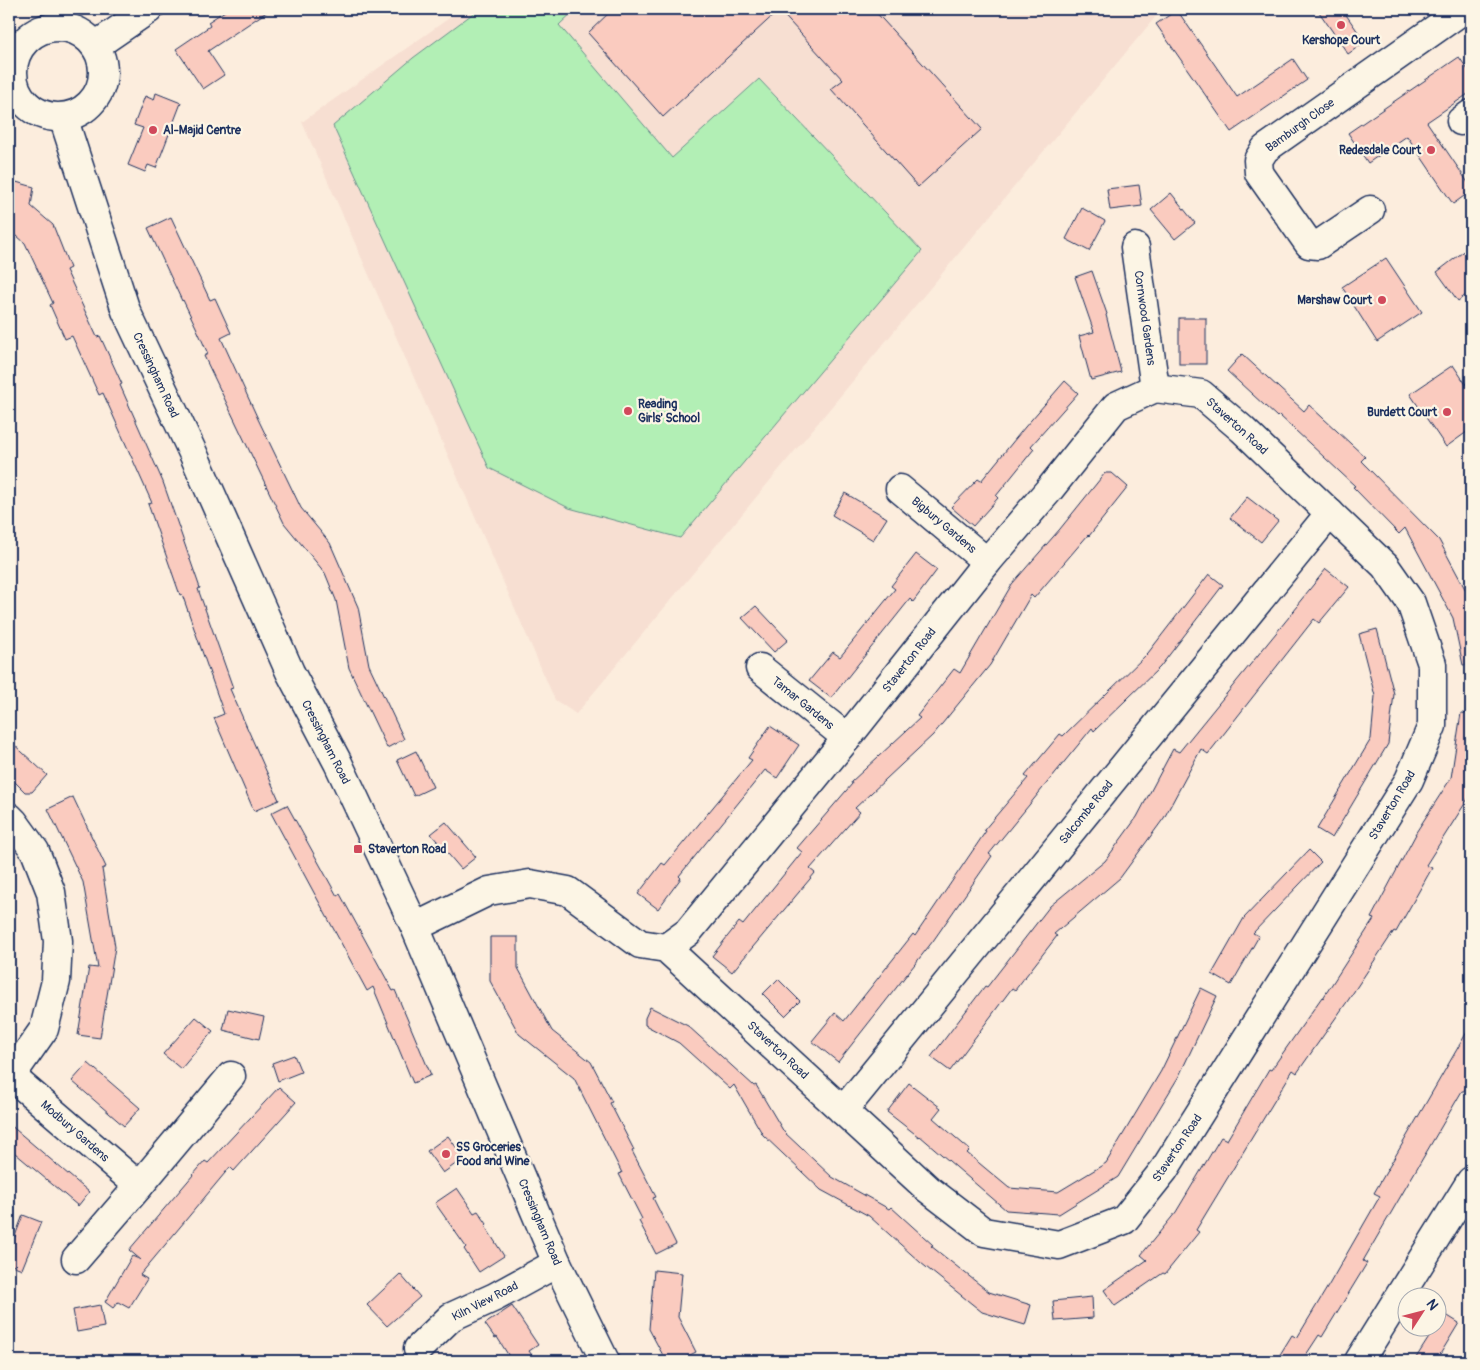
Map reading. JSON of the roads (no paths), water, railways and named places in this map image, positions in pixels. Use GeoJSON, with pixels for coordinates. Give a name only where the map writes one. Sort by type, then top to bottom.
{"type":"FeatureCollection","features":[{"type":"Feature","properties":{"kind":"street"},"geometry":{"type":"LineString","coordinates":[[95,46],[149,9]]}},
{"type":"Feature","properties":{"kind":"street","name":"Bamburgh Close"},"geometry":{"type":"LineString","coordinates":[[1370,210],[1318,245],[1309,244],[1260,173],[1258,160],[1265,149],[1465,15]]}},
{"type":"Feature","properties":{"kind":"street"},"geometry":{"type":"LineString","coordinates":[[51,18],[64,27],[76,30],[87,37],[95,46],[102,60],[103,68],[99,91],[91,104],[78,113],[63,118],[48,117],[34,111],[16,110],[12,73],[15,40],[40,30],[51,18]]}},
{"type":"Feature","properties":{"kind":"street","name":"Cressingham Road"},"geometry":{"type":"LineString","coordinates":[[63,118],[126,311],[193,453],[290,672],[338,763],[415,927],[557,1263],[606,1361]]}},
{"type":"Feature","properties":{"kind":"street","name":"Cornwood Gardens"},"geometry":{"type":"LineString","coordinates":[[1135,247],[1154,388]]}},
{"type":"Feature","properties":{"kind":"street","name":"Staverton Road"},"geometry":{"type":"LineString","coordinates":[[1154,388],[1201,394],[1242,429],[1330,513],[1385,566],[1411,603],[1432,664],[1432,726],[1409,780],[1164,1170],[1124,1220],[1060,1245],[984,1232],[928,1189],[666,948],[688,932],[847,738],[987,562],[1049,490],[1116,406],[1154,388]]}},
{"type":"Feature","properties":{"kind":"street","name":"Bigbury Gardens"},"geometry":{"type":"LineString","coordinates":[[900,489],[987,562]]}},
{"type":"Feature","properties":{"kind":"street","name":"Salcombe Road"},"geometry":{"type":"LineString","coordinates":[[843,1110],[1330,513]]}},
{"type":"Feature","properties":{"kind":"street","name":"Tamar Gardens"},"geometry":{"type":"LineString","coordinates":[[760,668],[847,738]]}},
{"type":"Feature","properties":{"kind":"street"},"geometry":{"type":"LineString","coordinates":[[9,817],[35,851],[51,892],[58,941],[56,981],[44,1029],[10,1078]]}},
{"type":"Feature","properties":{"kind":"street"},"geometry":{"type":"LineString","coordinates":[[415,927],[489,891],[530,884],[568,891],[640,944],[666,948]]}},
{"type":"Feature","properties":{"kind":"street"},"geometry":{"type":"LineString","coordinates":[[76,1259],[231,1076]]}},
{"type":"Feature","properties":{"kind":"street","name":"Modbury Gardens"},"geometry":{"type":"LineString","coordinates":[[10,1078],[139,1186]]}},
{"type":"Feature","properties":{"kind":"street"},"geometry":{"type":"LineString","coordinates":[[1360,1361],[1471,1181]]}},
{"type":"Feature","properties":{"kind":"street","name":"Kiln View Road"},"geometry":{"type":"LineString","coordinates":[[418,1349],[451,1317],[495,1297],[557,1263]]}},
{"type":"Feature","properties":{"kind":"place","name":"Kershope Court"},"geometry":{"type":"Point","coordinates":[1341,25]}},
{"type":"Feature","properties":{"kind":"place","name":"Al-Majid Centre"},"geometry":{"type":"Point","coordinates":[153,130]}},
{"type":"Feature","properties":{"kind":"place","name":"Redesdale Court"},"geometry":{"type":"Point","coordinates":[1431,150]}},
{"type":"Feature","properties":{"kind":"place","name":"Marshaw Court"},"geometry":{"type":"Point","coordinates":[1382,300]}},
{"type":"Feature","properties":{"kind":"place","name":"Reading Girls' School"},"geometry":{"type":"Point","coordinates":[628,411]}},
{"type":"Feature","properties":{"kind":"place","name":"Burdett Court"},"geometry":{"type":"Point","coordinates":[1447,412]}},
{"type":"Feature","properties":{"kind":"place","name":"Staverton Road"},"geometry":{"type":"Point","coordinates":[358,849]}},
{"type":"Feature","properties":{"kind":"place","name":"SS Groceries Food and Wine"},"geometry":{"type":"Point","coordinates":[446,1154]}}]}
